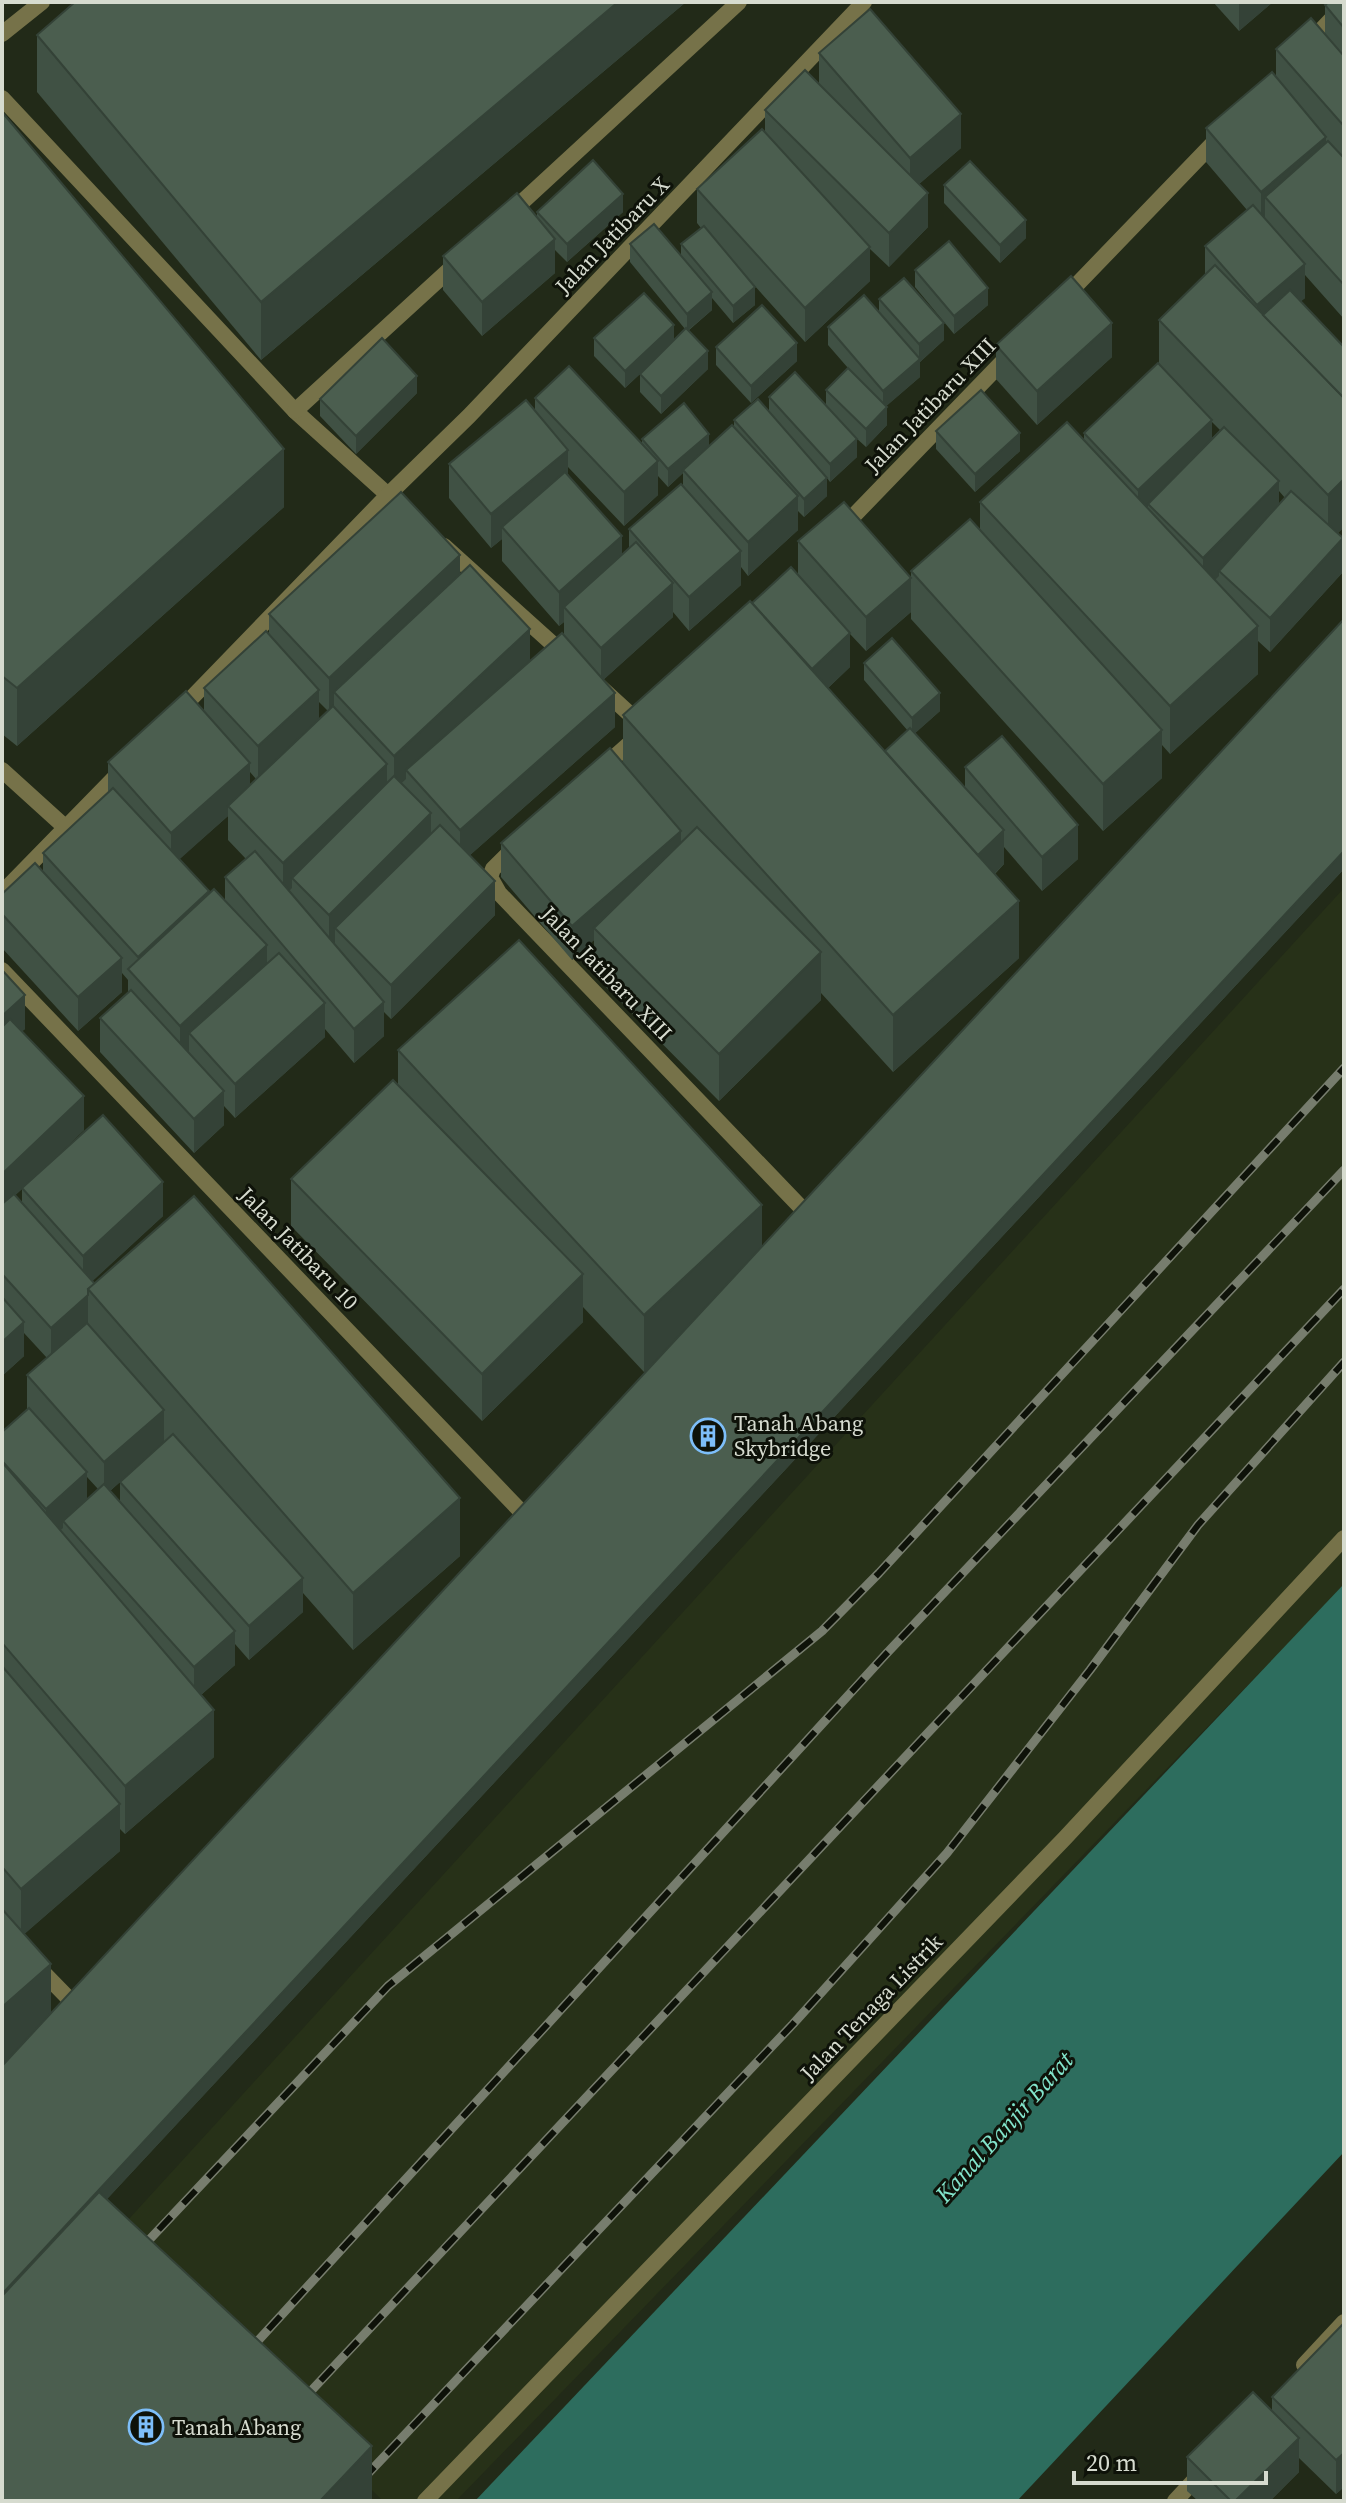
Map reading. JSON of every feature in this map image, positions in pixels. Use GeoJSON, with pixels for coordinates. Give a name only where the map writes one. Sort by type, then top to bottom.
{"type":"FeatureCollection","features":[{"type":"Feature","properties":{"kind":"street"},"geometry":{"type":"LineString","coordinates":[[2,34],[42,2]]}},
{"type":"Feature","properties":{"kind":"street"},"geometry":{"type":"LineString","coordinates":[[494,228],[739,2]]}},
{"type":"Feature","properties":{"kind":"street","name":"Jalan Jatibaru X"},"geometry":{"type":"LineString","coordinates":[[166,725],[388,495],[469,416],[864,2]]}},
{"type":"Feature","properties":{"kind":"street"},"geometry":{"type":"LineString","coordinates":[[1289,64],[1344,6]]}},
{"type":"Feature","properties":{"kind":"street"},"geometry":{"type":"LineString","coordinates":[[2,98],[295,411],[581,670],[651,723],[588,781]]}},
{"type":"Feature","properties":{"kind":"street"},"geometry":{"type":"LineString","coordinates":[[1047,316],[1234,121]]}},
{"type":"Feature","properties":{"kind":"street"},"geometry":{"type":"LineString","coordinates":[[295,411],[471,250]]}},
{"type":"Feature","properties":{"kind":"street","name":"Jalan Jatibaru XIII"},"geometry":{"type":"LineString","coordinates":[[828,542],[1025,339]]}},
{"type":"Feature","properties":{"kind":"street"},"geometry":{"type":"LineString","coordinates":[[2,893],[132,759]]}},
{"type":"Feature","properties":{"kind":"street"},"geometry":{"type":"LineString","coordinates":[[2,770],[66,828]]}},
{"type":"Feature","properties":{"kind":"street","name":"Jalan Jatibaru XIII"},"geometry":{"type":"LineString","coordinates":[[531,832],[493,869],[490,877],[499,893],[828,1235]]}},
{"type":"Feature","properties":{"kind":"street","name":"Jalan Jatibaru 10"},"geometry":{"type":"LineString","coordinates":[[2,970],[545,1537]]}},
{"type":"Feature","properties":{"kind":"street","name":"Jalan Tenaga Listrik"},"geometry":{"type":"LineString","coordinates":[[425,2501],[1065,1838],[1344,1538]]}},
{"type":"Feature","properties":{"kind":"street"},"geometry":{"type":"LineString","coordinates":[[23,1951],[74,2004]]}},
{"type":"Feature","properties":{"kind":"street"},"geometry":{"type":"LineString","coordinates":[[1291,2378],[1344,2322]]}},
{"type":"Feature","properties":{"kind":"street"},"geometry":{"type":"LineString","coordinates":[[1175,2501],[1217,2456]]}},
{"type":"Feature","properties":{"kind":"shaded area"},"geometry":{"type":"Polygon","coordinates":[[[1344,888],[1344,1586],[456,2501],[383,2501],[370,2488],[358,2501],[2,2358],[1344,888]]]}},
{"type":"Feature","properties":{"kind":"water","name":"Kanal Banjir Barat"},"geometry":{"type":"Polygon","coordinates":[[[1344,1584],[1344,2152],[1017,2501],[475,2501],[1344,1584]]]}},
{"type":"Feature","properties":{"kind":"building"},"geometry":{"type":"Polygon","coordinates":[[[75,2],[618,2],[261,302],[37,35],[75,2]]]}},
{"type":"Feature","properties":{"kind":"building"},"geometry":{"type":"Polygon","coordinates":[[[1344,2],[1344,28],[1325,5],[1344,2]]]}},
{"type":"Feature","properties":{"kind":"building"},"geometry":{"type":"Polygon","coordinates":[[[870,9],[961,114],[910,158],[819,53],[870,9]]]}},
{"type":"Feature","properties":{"kind":"building"},"geometry":{"type":"Polygon","coordinates":[[[1311,18],[1344,56],[1343,125],[1276,49],[1311,18]]]}},
{"type":"Feature","properties":{"kind":"building"},"geometry":{"type":"Polygon","coordinates":[[[805,70],[928,193],[889,233],[765,110],[805,70]]]}},
{"type":"Feature","properties":{"kind":"building"},"geometry":{"type":"Polygon","coordinates":[[[1272,72],[1326,137],[1261,192],[1206,128],[1272,72]]]}},
{"type":"Feature","properties":{"kind":"building"},"geometry":{"type":"Polygon","coordinates":[[[2,112],[284,449],[17,688],[2,676],[2,112]]]}},
{"type":"Feature","properties":{"kind":"building"},"geometry":{"type":"Polygon","coordinates":[[[762,129],[870,247],[805,308],[697,189],[762,129]]]}},
{"type":"Feature","properties":{"kind":"building"},"geometry":{"type":"Polygon","coordinates":[[[1328,141],[1344,158],[1344,285],[1265,197],[1328,141]]]}},
{"type":"Feature","properties":{"kind":"building"},"geometry":{"type":"Polygon","coordinates":[[[593,160],[623,194],[567,244],[537,212],[593,160]]]}},
{"type":"Feature","properties":{"kind":"building"},"geometry":{"type":"Polygon","coordinates":[[[970,161],[1026,220],[1000,245],[944,185],[970,161]]]}},
{"type":"Feature","properties":{"kind":"building"},"geometry":{"type":"Polygon","coordinates":[[[517,193],[555,239],[482,302],[443,256],[517,193]]]}},
{"type":"Feature","properties":{"kind":"building"},"geometry":{"type":"Polygon","coordinates":[[[1253,205],[1305,264],[1257,305],[1205,246],[1253,205]]]}},
{"type":"Feature","properties":{"kind":"building"},"geometry":{"type":"Polygon","coordinates":[[[654,224],[712,292],[687,314],[630,244],[654,224]]]}},
{"type":"Feature","properties":{"kind":"building"},"geometry":{"type":"Polygon","coordinates":[[[704,226],[755,287],[733,306],[681,244],[704,226]]]}},
{"type":"Feature","properties":{"kind":"building"},"geometry":{"type":"Polygon","coordinates":[[[949,241],[988,288],[954,316],[915,270],[949,241]]]}},
{"type":"Feature","properties":{"kind":"building"},"geometry":{"type":"Polygon","coordinates":[[[1215,265],[1344,398],[1344,479],[1328,495],[1159,320],[1215,265]]]}},
{"type":"Feature","properties":{"kind":"building"},"geometry":{"type":"Polygon","coordinates":[[[1071,276],[1112,323],[1037,391],[996,345],[1071,276]]]}},
{"type":"Feature","properties":{"kind":"building"},"geometry":{"type":"Polygon","coordinates":[[[904,278],[944,323],[919,344],[879,299],[904,278]]]}},
{"type":"Feature","properties":{"kind":"building"},"geometry":{"type":"Polygon","coordinates":[[[1290,290],[1344,347],[1344,398],[1263,315],[1290,290]]]}},
{"type":"Feature","properties":{"kind":"building"},"geometry":{"type":"Polygon","coordinates":[[[644,293],[674,325],[625,371],[594,338],[644,293]]]}},
{"type":"Feature","properties":{"kind":"building"},"geometry":{"type":"Polygon","coordinates":[[[864,295],[920,359],[883,391],[828,327],[864,295]]]}},
{"type":"Feature","properties":{"kind":"building"},"geometry":{"type":"Polygon","coordinates":[[[762,305],[797,343],[751,386],[716,347],[762,305]]]}},
{"type":"Feature","properties":{"kind":"building"},"geometry":{"type":"Polygon","coordinates":[[[686,328],[708,351],[661,396],[640,374],[686,328]]]}},
{"type":"Feature","properties":{"kind":"building"},"geometry":{"type":"Polygon","coordinates":[[[382,338],[417,376],[356,436],[320,399],[382,338]]]}},
{"type":"Feature","properties":{"kind":"building"},"geometry":{"type":"Polygon","coordinates":[[[1158,363],[1212,420],[1138,490],[1084,433],[1158,363]]]}},
{"type":"Feature","properties":{"kind":"building"},"geometry":{"type":"Polygon","coordinates":[[[569,366],[658,461],[624,492],[535,398],[569,366]]]}},
{"type":"Feature","properties":{"kind":"building"},"geometry":{"type":"Polygon","coordinates":[[[848,368],[887,407],[866,429],[826,390],[848,368]]]}},
{"type":"Feature","properties":{"kind":"building"},"geometry":{"type":"Polygon","coordinates":[[[795,372],[857,439],[830,464],[769,397],[795,372]]]}},
{"type":"Feature","properties":{"kind":"building"},"geometry":{"type":"Polygon","coordinates":[[[981,390],[1020,433],[975,474],[936,431],[981,390]]]}},
{"type":"Feature","properties":{"kind":"building"},"geometry":{"type":"Polygon","coordinates":[[[758,399],[827,478],[804,499],[734,420],[758,399]]]}},
{"type":"Feature","properties":{"kind":"building"},"geometry":{"type":"Polygon","coordinates":[[[526,400],[568,450],[491,514],[449,464],[526,400]]]}},
{"type":"Feature","properties":{"kind":"building"},"geometry":{"type":"Polygon","coordinates":[[[684,403],[709,434],[668,469],[642,439],[684,403]]]}},
{"type":"Feature","properties":{"kind":"building"},"geometry":{"type":"Polygon","coordinates":[[[1067,422],[1258,626],[1170,706],[980,502],[1067,422]]]}},
{"type":"Feature","properties":{"kind":"building"},"geometry":{"type":"Polygon","coordinates":[[[732,425],[798,496],[748,542],[683,470],[732,425]]]}},
{"type":"Feature","properties":{"kind":"building"},"geometry":{"type":"Polygon","coordinates":[[[1224,427],[1279,481],[1203,558],[1148,504],[1224,427]]]}},
{"type":"Feature","properties":{"kind":"building"},"geometry":{"type":"Polygon","coordinates":[[[565,472],[622,536],[559,592],[502,527],[565,472]]]}},
{"type":"Feature","properties":{"kind":"building"},"geometry":{"type":"Polygon","coordinates":[[[681,484],[741,551],[689,597],[629,529],[681,484]]]}},
{"type":"Feature","properties":{"kind":"building"},"geometry":{"type":"Polygon","coordinates":[[[1291,491],[1343,538],[1270,618],[1219,571],[1291,491]]]}},
{"type":"Feature","properties":{"kind":"building"},"geometry":{"type":"Polygon","coordinates":[[[401,492],[460,555],[329,678],[269,614],[401,492]]]}},
{"type":"Feature","properties":{"kind":"building"},"geometry":{"type":"Polygon","coordinates":[[[844,502],[911,578],[866,617],[798,541],[844,502]]]}},
{"type":"Feature","properties":{"kind":"building"},"geometry":{"type":"Polygon","coordinates":[[[970,519],[1162,730],[1103,784],[911,571],[970,519]]]}},
{"type":"Feature","properties":{"kind":"building"},"geometry":{"type":"Polygon","coordinates":[[[636,542],[673,583],[601,648],[564,607],[636,542]]]}},
{"type":"Feature","properties":{"kind":"building"},"geometry":{"type":"Polygon","coordinates":[[[470,565],[530,629],[394,756],[334,692],[470,565]]]}},
{"type":"Feature","properties":{"kind":"building"},"geometry":{"type":"Polygon","coordinates":[[[791,567],[850,633],[812,669],[752,603],[791,567]]]}},
{"type":"Feature","properties":{"kind":"building"},"geometry":{"type":"Polygon","coordinates":[[[750,601],[1019,901],[893,1015],[623,715],[750,601]]]}},
{"type":"Feature","properties":{"kind":"building","name":"Tanah Abang Skybridge"},"geometry":{"type":"Polygon","coordinates":[[[1344,619],[1344,851],[2,2294],[2,2066],[1344,619]]]}},
{"type":"Feature","properties":{"kind":"building"},"geometry":{"type":"Polygon","coordinates":[[[266,631],[319,690],[258,746],[204,688],[266,631]]]}},
{"type":"Feature","properties":{"kind":"building"},"geometry":{"type":"Polygon","coordinates":[[[562,633],[615,693],[460,830],[406,770],[562,633]]]}},
{"type":"Feature","properties":{"kind":"building"},"geometry":{"type":"Polygon","coordinates":[[[892,638],[940,693],[912,718],[864,663],[892,638]]]}},
{"type":"Feature","properties":{"kind":"building"},"geometry":{"type":"Polygon","coordinates":[[[186,691],[250,763],[171,833],[108,762],[186,691]]]}},
{"type":"Feature","properties":{"kind":"building"},"geometry":{"type":"Polygon","coordinates":[[[333,706],[387,764],[283,863],[228,806],[333,706]]]}},
{"type":"Feature","properties":{"kind":"building"},"geometry":{"type":"Polygon","coordinates":[[[910,728],[1004,830],[978,855],[885,751],[910,728]]]}},
{"type":"Feature","properties":{"kind":"building"},"geometry":{"type":"Polygon","coordinates":[[[1002,736],[1078,825],[1042,857],[965,767],[1002,736]]]}},
{"type":"Feature","properties":{"kind":"building"},"geometry":{"type":"Polygon","coordinates":[[[610,748],[681,831],[572,926],[501,843],[610,748]]]}},
{"type":"Feature","properties":{"kind":"building"},"geometry":{"type":"Polygon","coordinates":[[[394,776],[431,813],[329,915],[292,878],[394,776]]]}},
{"type":"Feature","properties":{"kind":"building"},"geometry":{"type":"Polygon","coordinates":[[[113,788],[209,891],[138,957],[43,853],[113,788]]]}},
{"type":"Feature","properties":{"kind":"building"},"geometry":{"type":"Polygon","coordinates":[[[440,825],[495,881],[391,985],[335,928],[440,825]]]}},
{"type":"Feature","properties":{"kind":"building"},"geometry":{"type":"Polygon","coordinates":[[[697,827],[821,952],[719,1054],[594,928],[697,827]]]}},
{"type":"Feature","properties":{"kind":"building"},"geometry":{"type":"Polygon","coordinates":[[[255,851],[384,1002],[354,1029],[225,877],[255,851]]]}},
{"type":"Feature","properties":{"kind":"building"},"geometry":{"type":"Polygon","coordinates":[[[35,863],[122,958],[78,997],[2,914],[2,894],[35,863]]]}},
{"type":"Feature","properties":{"kind":"building"},"geometry":{"type":"Polygon","coordinates":[[[214,889],[267,945],[180,1026],[128,969],[214,889]]]}},
{"type":"Feature","properties":{"kind":"building"},"geometry":{"type":"Polygon","coordinates":[[[519,940],[762,1205],[644,1315],[398,1050],[519,940]]]}},
{"type":"Feature","properties":{"kind":"building"},"geometry":{"type":"Polygon","coordinates":[[[279,953],[325,1003],[235,1084],[189,1033],[279,953]]]}},
{"type":"Feature","properties":{"kind":"building"},"geometry":{"type":"Polygon","coordinates":[[[2,970],[25,995],[2,1016],[2,970]]]}},
{"type":"Feature","properties":{"kind":"building"},"geometry":{"type":"Polygon","coordinates":[[[131,990],[224,1091],[194,1119],[100,1018],[131,990]]]}},
{"type":"Feature","properties":{"kind":"building"},"geometry":{"type":"Polygon","coordinates":[[[10,1019],[84,1096],[2,1174],[2,1027],[10,1019]]]}},
{"type":"Feature","properties":{"kind":"building"},"geometry":{"type":"Polygon","coordinates":[[[393,1080],[583,1274],[482,1374],[291,1179],[393,1080]]]}},
{"type":"Feature","properties":{"kind":"building"},"geometry":{"type":"Polygon","coordinates":[[[103,1115],[163,1182],[83,1256],[22,1188],[103,1115]]]}},
{"type":"Feature","properties":{"kind":"building"},"geometry":{"type":"Polygon","coordinates":[[[14,1194],[95,1284],[88,1289],[88,1295],[51,1328],[2,1274],[2,1204],[14,1194]]]}},
{"type":"Feature","properties":{"kind":"building"},"geometry":{"type":"Polygon","coordinates":[[[194,1196],[460,1498],[353,1593],[88,1289],[194,1196]]]}},
{"type":"Feature","properties":{"kind":"building"},"geometry":{"type":"Polygon","coordinates":[[[2,1297],[24,1322],[2,1342],[2,1297]]]}},
{"type":"Feature","properties":{"kind":"building"},"geometry":{"type":"Polygon","coordinates":[[[87,1323],[164,1410],[104,1462],[27,1375],[87,1323]]]}},
{"type":"Feature","properties":{"kind":"building"},"geometry":{"type":"Polygon","coordinates":[[[29,1408],[87,1472],[46,1509],[2,1461],[2,1432],[29,1408]]]}},
{"type":"Feature","properties":{"kind":"building"},"geometry":{"type":"Polygon","coordinates":[[[173,1434],[303,1578],[249,1626],[120,1482],[173,1434]]]}},
{"type":"Feature","properties":{"kind":"building"},"geometry":{"type":"Polygon","coordinates":[[[2,1462],[214,1710],[125,1786],[2,1643],[2,1462]]]}},
{"type":"Feature","properties":{"kind":"building"},"geometry":{"type":"Polygon","coordinates":[[[104,1484],[235,1631],[194,1667],[63,1521],[104,1484]]]}},
{"type":"Feature","properties":{"kind":"building"},"geometry":{"type":"Polygon","coordinates":[[[2,1666],[120,1804],[21,1889],[2,1867],[2,1666]]]}},
{"type":"Feature","properties":{"kind":"building"},"geometry":{"type":"Polygon","coordinates":[[[2,1909],[51,1964],[2,2007],[2,1909]]]}},
{"type":"Feature","properties":{"kind":"building","name":"Tanah Abang"},"geometry":{"type":"Polygon","coordinates":[[[99,2192],[372,2446],[320,2501],[2,2501],[2,2296],[99,2192]]]}},
{"type":"Feature","properties":{"kind":"building"},"geometry":{"type":"Polygon","coordinates":[[[1344,2323],[1344,2453],[1336,2460],[1272,2397],[1344,2323]]]}},
{"type":"Feature","properties":{"kind":"building"},"geometry":{"type":"Polygon","coordinates":[[[1253,2392],[1299,2438],[1235,2501],[1231,2501],[1187,2457],[1253,2392]]]}},
{"type":"Feature","properties":{"kind":"railway"},"geometry":{"type":"LineString","coordinates":[[134,2256],[388,1986],[822,1631],[1344,1068]]}},
{"type":"Feature","properties":{"kind":"railway"},"geometry":{"type":"LineString","coordinates":[[244,2356],[887,1653],[1344,1170]]}},
{"type":"Feature","properties":{"kind":"railway"},"geometry":{"type":"LineString","coordinates":[[296,2407],[1344,1289]]}},
{"type":"Feature","properties":{"kind":"railway"},"geometry":{"type":"LineString","coordinates":[[362,2480],[793,2024],[947,1853],[1198,1525],[1344,1362]]}},
{"type":"Feature","properties":{"kind":"place","name":"Tanah Abang Skybridge"},"geometry":{"type":"Point","coordinates":[708,1436]}},
{"type":"Feature","properties":{"kind":"place","name":"Tanah Abang"},"geometry":{"type":"Point","coordinates":[146,2427]}}]}
